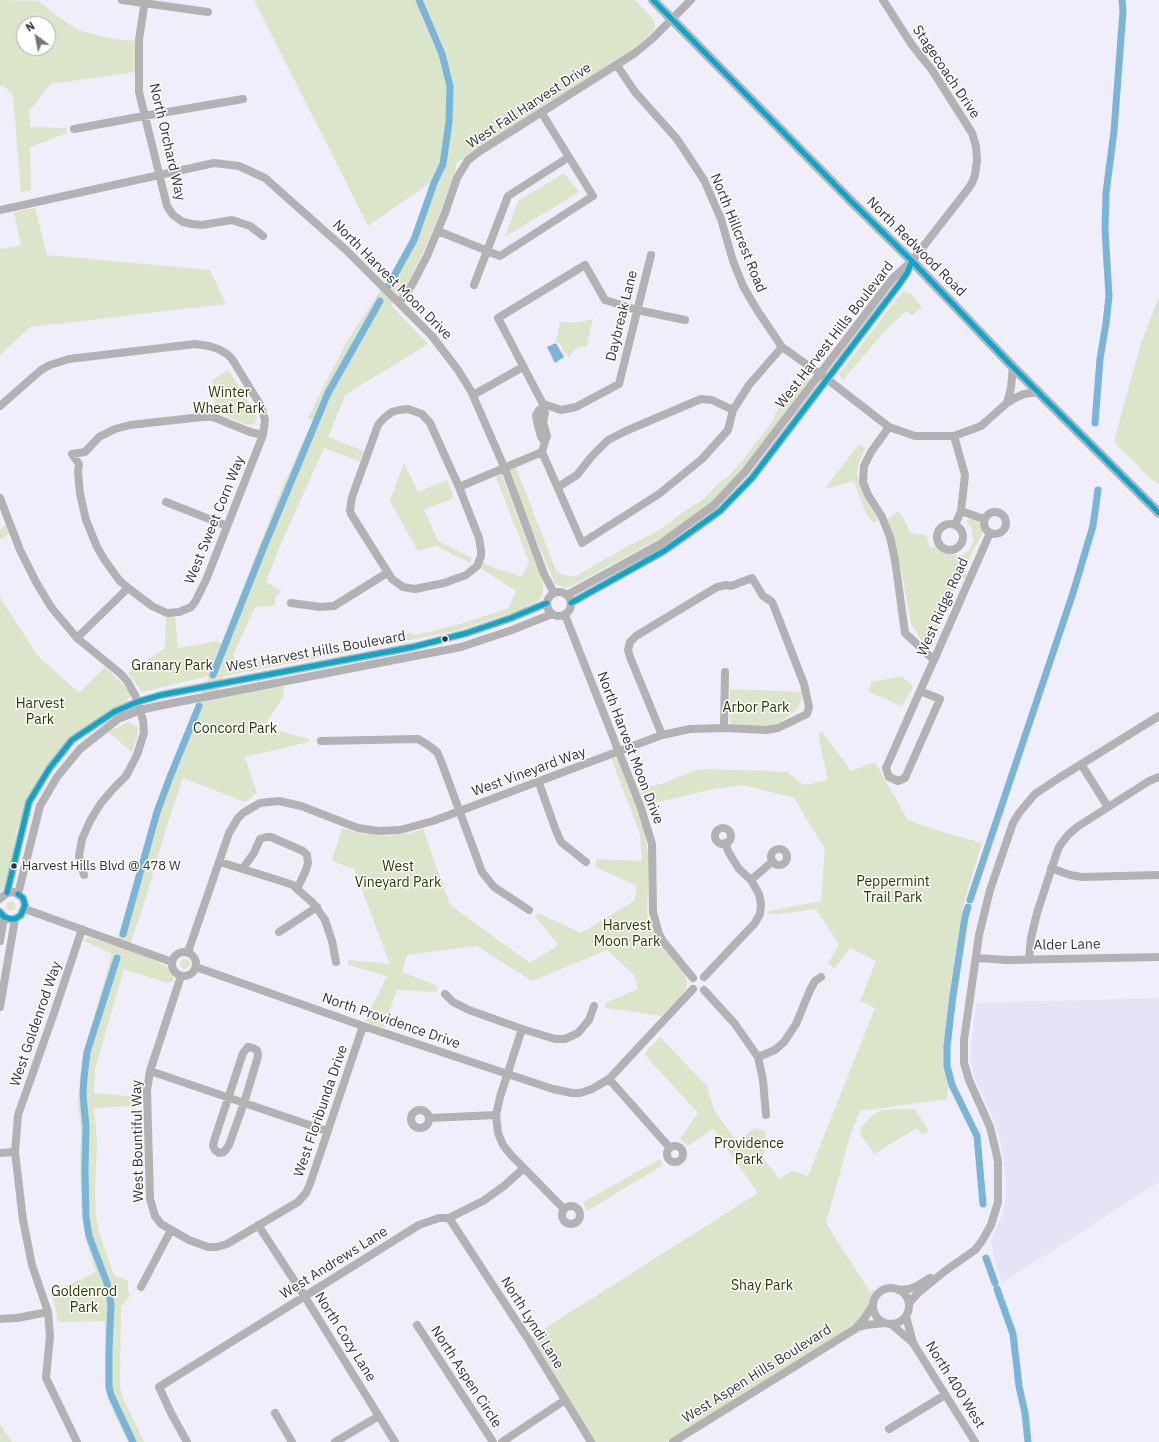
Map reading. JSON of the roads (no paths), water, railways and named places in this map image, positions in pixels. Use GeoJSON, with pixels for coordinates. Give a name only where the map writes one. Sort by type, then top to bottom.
{"type":"FeatureCollection","features":[{"type":"Feature","properties":{"kind":"main road","name":"North Redwood Road"},"geometry":{"type":"LineString","coordinates":[[653,0],[912,261],[1013,367],[1159,513]]}},
{"type":"Feature","properties":{"kind":"street"},"geometry":{"type":"LineString","coordinates":[[122,0],[145,1],[208,12]]}},
{"type":"Feature","properties":{"kind":"street","name":"West Fall Harvest Drive"},"geometry":{"type":"LineString","coordinates":[[399,303],[416,277],[438,231],[457,178],[468,160],[635,54],[691,0]]}},
{"type":"Feature","properties":{"kind":"street","name":"Stagecoach Drive"},"geometry":{"type":"LineString","coordinates":[[883,0],[912,45],[932,70],[968,127],[974,139],[977,153],[977,168],[968,190],[912,261]]}},
{"type":"Feature","properties":{"kind":"street","name":"North Orchard Way"},"geometry":{"type":"LineString","coordinates":[[145,1],[139,40],[139,92],[158,176],[167,206],[173,215],[182,222],[202,225],[232,220],[250,226],[263,236]]}},
{"type":"Feature","properties":{"kind":"street","name":"North Hillcrest Road"},"geometry":{"type":"LineString","coordinates":[[618,67],[635,92],[677,139],[704,180],[721,219],[733,261],[743,286],[782,347],[828,379],[889,427],[915,436],[954,436]]}},
{"type":"Feature","properties":{"kind":"street"},"geometry":{"type":"LineString","coordinates":[[74,130],[243,99]]}},
{"type":"Feature","properties":{"kind":"street"},"geometry":{"type":"LineString","coordinates":[[438,231],[500,256],[593,196],[543,114]]}},
{"type":"Feature","properties":{"kind":"street"},"geometry":{"type":"LineString","coordinates":[[474,285],[508,196],[569,158]]}},
{"type":"Feature","properties":{"kind":"street","name":"North Harvest Moon Drive"},"geometry":{"type":"LineString","coordinates":[[0,210],[214,163],[239,166],[265,178],[346,250],[432,336],[458,370],[473,395],[505,469],[544,574],[554,593]]}},
{"type":"Feature","properties":{"kind":"street","name":"Daybreak Lane"},"geometry":{"type":"LineString","coordinates":[[542,406],[561,410],[576,407],[619,384],[650,255]]}},
{"type":"Feature","properties":{"kind":"street","name":"West Harvest Hills Boulevard"},"geometry":{"type":"LineString","coordinates":[[566,595],[660,544],[714,504],[745,472],[893,278],[912,261]]}},
{"type":"Feature","properties":{"kind":"street","name":"West Harvest Hills Boulevard"},"geometry":{"type":"LineString","coordinates":[[571,603],[664,551],[720,511],[752,478],[903,278],[912,261]]}},
{"type":"Feature","properties":{"kind":"street"},"geometry":{"type":"LineString","coordinates":[[685,320],[637,310],[605,300],[585,265],[498,318],[545,413],[543,422],[547,436],[542,452],[582,543],[659,494],[702,460],[728,430],[733,410],[749,385],[782,347]]}},
{"type":"Feature","properties":{"kind":"street","name":"West Sweet Corn Way"},"geometry":{"type":"LineString","coordinates":[[0,406],[32,376],[50,364],[60,361],[195,344],[218,349],[228,354],[232,359],[261,406],[266,420],[263,435],[195,602],[191,607],[185,610],[167,613],[152,606],[128,588]]}},
{"type":"Feature","properties":{"kind":"street"},"geometry":{"type":"LineString","coordinates":[[473,395],[523,367]]}},
{"type":"Feature","properties":{"kind":"street"},"geometry":{"type":"LineString","coordinates":[[1007,403],[1011,388],[1013,367]]}},
{"type":"Feature","properties":{"kind":"street"},"geometry":{"type":"LineString","coordinates":[[955,525],[961,510],[965,475],[954,436],[981,426],[1007,403],[1024,394],[1039,392]]}},
{"type":"Feature","properties":{"kind":"street"},"geometry":{"type":"LineString","coordinates":[[558,487],[577,475],[592,456],[608,440],[628,430],[701,399],[712,400],[733,410]]}},
{"type":"Feature","properties":{"kind":"street"},"geometry":{"type":"LineString","coordinates":[[404,409],[415,411],[425,416],[430,423],[459,487],[480,542],[481,556],[477,566],[472,571],[461,577],[422,589],[409,589],[403,587],[392,579],[387,573],[351,514],[350,505],[352,497],[378,425],[392,412],[404,409]]}},
{"type":"Feature","properties":{"kind":"street"},"geometry":{"type":"LineString","coordinates":[[77,638],[128,588],[119,580],[104,559],[92,534],[80,494],[78,472],[79,464],[72,454],[85,452],[99,437],[115,429],[130,425],[202,417],[213,417],[250,432],[263,435]]}},
{"type":"Feature","properties":{"kind":"street"},"geometry":{"type":"LineString","coordinates":[[889,427],[871,452],[864,466],[863,482],[868,495],[882,517],[890,538],[895,560],[905,633],[934,660]]}},
{"type":"Feature","properties":{"kind":"street"},"geometry":{"type":"LineString","coordinates":[[459,487],[505,469],[542,452]]}},
{"type":"Feature","properties":{"kind":"street"},"geometry":{"type":"LineString","coordinates":[[0,498],[20,550],[36,582],[54,611],[77,638],[121,674],[133,689],[143,720],[144,733],[137,755],[126,776],[101,803],[90,821],[82,839],[79,856],[84,875]]}},
{"type":"Feature","properties":{"kind":"street"},"geometry":{"type":"LineString","coordinates":[[166,502],[227,526]]}},
{"type":"Feature","properties":{"kind":"street"},"geometry":{"type":"LineString","coordinates":[[961,510],[984,519]]}},
{"type":"Feature","properties":{"kind":"street"},"geometry":{"type":"LineString","coordinates":[[995,512],[1003,515],[1006,523],[1003,531],[999,533],[990,533],[984,527],[984,519],[990,513],[995,512]]}},
{"type":"Feature","properties":{"kind":"street","name":"West Ridge Road"},"geometry":{"type":"LineString","coordinates":[[920,691],[940,699],[905,778],[898,781],[889,777],[886,768],[920,691],[934,660],[990,533]]}},
{"type":"Feature","properties":{"kind":"street"},"geometry":{"type":"LineString","coordinates":[[291,603],[321,607],[334,606],[387,573]]}},
{"type":"Feature","properties":{"kind":"street","name":"West Vineyard Way"},"geometry":{"type":"LineString","coordinates":[[220,862],[229,833],[238,818],[243,813],[260,803],[279,801],[291,803],[349,825],[379,832],[400,830],[460,812],[662,736],[690,728],[767,730],[778,728],[807,714],[809,707],[804,684],[773,604],[763,596],[752,578],[731,586],[726,585],[717,587],[636,636],[630,642],[628,650],[630,657],[662,736]]}},
{"type":"Feature","properties":{"kind":"street"},"geometry":{"type":"LineString","coordinates":[[554,593],[563,593],[566,595],[571,603],[568,612],[565,615],[560,616],[552,614],[549,611],[547,603],[549,597],[554,593]]}},
{"type":"Feature","properties":{"kind":"street","name":"West Harvest Hills Boulevard"},"geometry":{"type":"LineString","coordinates":[[18,894],[40,806],[57,777],[80,749],[118,719],[139,706],[161,695],[211,684],[413,647],[467,633],[511,618],[547,603]]}},
{"type":"Feature","properties":{"kind":"street","name":"West Harvest Hills Boulevard"},"geometry":{"type":"LineString","coordinates":[[7,893],[29,802],[48,769],[72,740],[114,712],[139,706],[163,704],[461,647],[512,630],[552,614]]}},
{"type":"Feature","properties":{"kind":"street","name":"North Harvest Moon Drive"},"geometry":{"type":"LineString","coordinates":[[565,615],[641,808],[652,844],[653,912],[659,934],[693,978]]}},
{"type":"Feature","properties":{"kind":"street"},"geometry":{"type":"LineString","coordinates":[[724,728],[725,672]]}},
{"type":"Feature","properties":{"kind":"street"},"geometry":{"type":"LineString","coordinates":[[909,1304],[918,1293],[945,1271],[975,1250],[991,1225],[998,1202],[998,1162],[996,1152],[990,1127],[969,1080],[964,1063],[964,1040],[979,935],[990,890],[1014,823],[1035,794],[1159,716]]}},
{"type":"Feature","properties":{"kind":"street"},"geometry":{"type":"LineString","coordinates":[[321,741],[418,739],[436,752],[441,761],[482,872],[494,887],[529,910]]}},
{"type":"Feature","properties":{"kind":"street"},"geometry":{"type":"LineString","coordinates":[[1081,764],[1108,807]]}},
{"type":"Feature","properties":{"kind":"street"},"geometry":{"type":"LineString","coordinates":[[1029,959],[1031,938],[1037,913],[1058,849],[1077,827],[1149,781],[1159,777]]}},
{"type":"Feature","properties":{"kind":"street"},"geometry":{"type":"LineString","coordinates":[[538,782],[561,842],[586,862]]}},
{"type":"Feature","properties":{"kind":"street"},"geometry":{"type":"LineString","coordinates":[[243,868],[254,853],[260,840],[271,837],[304,851],[308,856],[306,870],[297,888]]}},
{"type":"Feature","properties":{"kind":"street"},"geometry":{"type":"LineString","coordinates":[[704,977],[760,914],[761,904],[759,894],[751,880],[739,869],[729,853],[725,843]]}},
{"type":"Feature","properties":{"kind":"street"},"geometry":{"type":"LineString","coordinates":[[751,880],[773,861]]}},
{"type":"Feature","properties":{"kind":"street"},"geometry":{"type":"LineString","coordinates":[[188,952],[220,862],[288,883],[297,888],[317,907],[325,920],[332,941],[336,962]]}},
{"type":"Feature","properties":{"kind":"street"},"geometry":{"type":"LineString","coordinates":[[1051,868],[1070,875],[1082,876],[1159,875]]}},
{"type":"Feature","properties":{"kind":"street"},"geometry":{"type":"LineString","coordinates":[[0,899],[7,893],[14,892],[18,894],[25,902],[25,909],[21,915],[15,919],[8,919],[2,915],[0,941]]}},
{"type":"Feature","properties":{"kind":"street"},"geometry":{"type":"LineString","coordinates":[[279,932],[317,907]]}},
{"type":"Feature","properties":{"kind":"street"},"geometry":{"type":"LineString","coordinates":[[25,909],[172,962]]}},
{"type":"Feature","properties":{"kind":"street"},"geometry":{"type":"LineString","coordinates":[[0,1007],[15,919]]}},
{"type":"Feature","properties":{"kind":"street","name":"West Goldenrod Way"},"geometry":{"type":"LineString","coordinates":[[77,1442],[46,1378],[50,1336],[48,1312],[32,1265],[23,1220],[15,1152],[18,1115],[82,929]]}},
{"type":"Feature","properties":{"kind":"street"},"geometry":{"type":"LineString","coordinates":[[188,952],[194,957],[196,967],[192,974],[181,976],[173,969],[172,962],[178,954],[188,952]]}},
{"type":"Feature","properties":{"kind":"street","name":"Alder Lane"},"geometry":{"type":"LineString","coordinates":[[976,958],[997,960],[1159,957]]}},
{"type":"Feature","properties":{"kind":"street","name":"North Providence Drive"},"geometry":{"type":"LineString","coordinates":[[196,967],[363,1026],[562,1092],[580,1093],[592,1089],[609,1079]]}},
{"type":"Feature","properties":{"kind":"street","name":"West Bountiful Way"},"geometry":{"type":"LineString","coordinates":[[170,1230],[161,1224],[155,1216],[150,1199],[147,1091],[150,1071],[181,976]]}},
{"type":"Feature","properties":{"kind":"street"},"geometry":{"type":"LineString","coordinates":[[700,976],[704,977],[707,984],[704,990],[697,992],[691,985],[693,978],[700,976]]}},
{"type":"Feature","properties":{"kind":"street"},"geometry":{"type":"LineString","coordinates":[[758,1057],[774,1050],[784,1042],[796,1024],[815,981],[821,977]]}},
{"type":"Feature","properties":{"kind":"street"},"geometry":{"type":"LineString","coordinates":[[670,1148],[609,1079],[693,989]]}},
{"type":"Feature","properties":{"kind":"street"},"geometry":{"type":"LineString","coordinates":[[704,990],[735,1024],[758,1057],[763,1080],[766,1114]]}},
{"type":"Feature","properties":{"kind":"street"},"geometry":{"type":"LineString","coordinates":[[445,994],[453,1002],[461,1006],[546,1037],[565,1040],[578,1033],[584,1027],[589,1020],[594,1006]]}},
{"type":"Feature","properties":{"kind":"street","name":"West Floribunda Drive"},"geometry":{"type":"LineString","coordinates":[[170,1230],[189,1240],[213,1248],[222,1246],[298,1202],[306,1193],[310,1184],[363,1026]]}},
{"type":"Feature","properties":{"kind":"street"},"geometry":{"type":"LineString","coordinates":[[522,1029],[496,1115],[498,1133],[511,1155],[564,1209]]}},
{"type":"Feature","properties":{"kind":"street"},"geometry":{"type":"LineString","coordinates":[[248,1047],[257,1050],[258,1055],[244,1103],[228,1149],[219,1153],[213,1146],[214,1141],[242,1053],[248,1047]]}},
{"type":"Feature","properties":{"kind":"street"},"geometry":{"type":"LineString","coordinates":[[150,1071],[327,1131]]}},
{"type":"Feature","properties":{"kind":"street"},"geometry":{"type":"LineString","coordinates":[[429,1118],[496,1115]]}},
{"type":"Feature","properties":{"kind":"street"},"geometry":{"type":"LineString","coordinates":[[0,1154],[15,1152]]}},
{"type":"Feature","properties":{"kind":"street","name":"West Andrews Lane"},"geometry":{"type":"LineString","coordinates":[[188,1442],[171,1413],[159,1386],[419,1225],[439,1218],[449,1218],[483,1200],[504,1186],[524,1168]]}},
{"type":"Feature","properties":{"kind":"street","name":"North Lyndi Lane"},"geometry":{"type":"LineString","coordinates":[[449,1218],[591,1442]]}},
{"type":"Feature","properties":{"kind":"street","name":"North Cozy Lane"},"geometry":{"type":"LineString","coordinates":[[258,1225],[395,1442]]}},
{"type":"Feature","properties":{"kind":"street"},"geometry":{"type":"LineString","coordinates":[[141,1287],[170,1230]]}},
{"type":"Feature","properties":{"kind":"street"},"geometry":{"type":"LineString","coordinates":[[855,1329],[864,1319],[873,1305],[874,1300],[881,1291],[890,1288],[899,1290],[909,1289],[945,1271]]}},
{"type":"Feature","properties":{"kind":"street"},"geometry":{"type":"LineString","coordinates":[[855,1329],[866,1325],[897,1323],[906,1316],[909,1310],[908,1298],[899,1290]]}},
{"type":"Feature","properties":{"kind":"street"},"geometry":{"type":"LineString","coordinates":[[873,1305],[876,1316],[889,1323]]}},
{"type":"Feature","properties":{"kind":"street"},"geometry":{"type":"LineString","coordinates":[[0,1319],[17,1318],[48,1312]]}},
{"type":"Feature","properties":{"kind":"street","name":"North 400 West"},"geometry":{"type":"LineString","coordinates":[[906,1316],[913,1342],[975,1442]]}},
{"type":"Feature","properties":{"kind":"street","name":"North 400 West"},"geometry":{"type":"LineString","coordinates":[[889,1323],[913,1342]]}},
{"type":"Feature","properties":{"kind":"street","name":"North Aspen Circle"},"geometry":{"type":"LineString","coordinates":[[417,1325],[493,1442]]}},
{"type":"Feature","properties":{"kind":"street","name":"West Aspen Hills Boulevard"},"geometry":{"type":"LineString","coordinates":[[673,1442],[855,1329]]}},
{"type":"Feature","properties":{"kind":"street"},"geometry":{"type":"LineString","coordinates":[[889,1429],[945,1395]]}},
{"type":"Feature","properties":{"kind":"street"},"geometry":{"type":"LineString","coordinates":[[502,1442],[565,1400]]}},
{"type":"Feature","properties":{"kind":"street"},"geometry":{"type":"LineString","coordinates":[[275,1414],[292,1442]]}},
{"type":"Feature","properties":{"kind":"street"},"geometry":{"type":"LineString","coordinates":[[335,1442],[379,1416]]}},
{"type":"Feature","properties":{"kind":"water"},"geometry":{"type":"Polygon","coordinates":[[[556,343],[564,357],[555,363],[547,347],[556,343]]]}},
{"type":"Feature","properties":{"kind":"waterway"},"geometry":{"type":"LineString","coordinates":[[389,285],[414,240],[434,183],[443,164],[449,122],[450,86],[442,54],[419,0]]}},
{"type":"Feature","properties":{"kind":"waterway"},"geometry":{"type":"LineString","coordinates":[[1095,423],[1100,359],[1109,296],[1105,230],[1106,193],[1114,131],[1123,11],[1122,0]]}},
{"type":"Feature","properties":{"kind":"waterway"},"geometry":{"type":"LineString","coordinates":[[213,675],[263,549],[328,393],[380,301]]}},
{"type":"Feature","properties":{"kind":"waterway"},"geometry":{"type":"LineString","coordinates":[[970,900],[1073,593],[1093,526],[1098,490]]}},
{"type":"Feature","properties":{"kind":"waterway"},"geometry":{"type":"LineString","coordinates":[[123,934],[157,812],[199,706]]}},
{"type":"Feature","properties":{"kind":"waterway"},"geometry":{"type":"LineString","coordinates":[[968,907],[965,917],[953,996],[947,1046],[947,1066],[952,1085],[977,1136],[983,1204]]}},
{"type":"Feature","properties":{"kind":"waterway"},"geometry":{"type":"LineString","coordinates":[[117,958],[87,1052],[83,1095],[86,1127],[86,1217],[89,1236],[107,1283],[111,1304],[109,1387],[111,1395],[133,1442]]}},
{"type":"Feature","properties":{"kind":"waterway"},"geometry":{"type":"LineString","coordinates":[[986,1258],[995,1283]]}},
{"type":"Feature","properties":{"kind":"waterway"},"geometry":{"type":"LineString","coordinates":[[997,1289],[1013,1334],[1019,1386],[1025,1413],[1028,1442]]}},
{"type":"Feature","properties":{"kind":"place","name":"Harvest Hills Blvd @ 478 W"},"geometry":{"type":"Point","coordinates":[14,866]}},
{"type":"Feature","properties":{"kind":"park label","name":"Winter Wheat Park"},"geometry":{"type":"Point","coordinates":[229,402]}},
{"type":"Feature","properties":{"kind":"park label","name":"Granary Park"},"geometry":{"type":"Point","coordinates":[172,666]}},
{"type":"Feature","properties":{"kind":"park label","name":"Arbor Park"},"geometry":{"type":"Point","coordinates":[756,708]}},
{"type":"Feature","properties":{"kind":"park label","name":"Harvest Park"},"geometry":{"type":"Point","coordinates":[40,712]}},
{"type":"Feature","properties":{"kind":"park label","name":"Concord Park"},"geometry":{"type":"Point","coordinates":[235,729]}},
{"type":"Feature","properties":{"kind":"park label","name":"West Vineyard Park"},"geometry":{"type":"Point","coordinates":[398,876]}},
{"type":"Feature","properties":{"kind":"park label","name":"Peppermint Trail Park"},"geometry":{"type":"Point","coordinates":[893,890]}},
{"type":"Feature","properties":{"kind":"park label","name":"Harvest Moon Park"},"geometry":{"type":"Point","coordinates":[627,934]}},
{"type":"Feature","properties":{"kind":"park label","name":"Providence Park"},"geometry":{"type":"Point","coordinates":[749,1152]}},
{"type":"Feature","properties":{"kind":"park label","name":"Shay Park"},"geometry":{"type":"Point","coordinates":[762,1286]}},
{"type":"Feature","properties":{"kind":"park label","name":"Goldenrod Park"},"geometry":{"type":"Point","coordinates":[84,1300]}}]}
